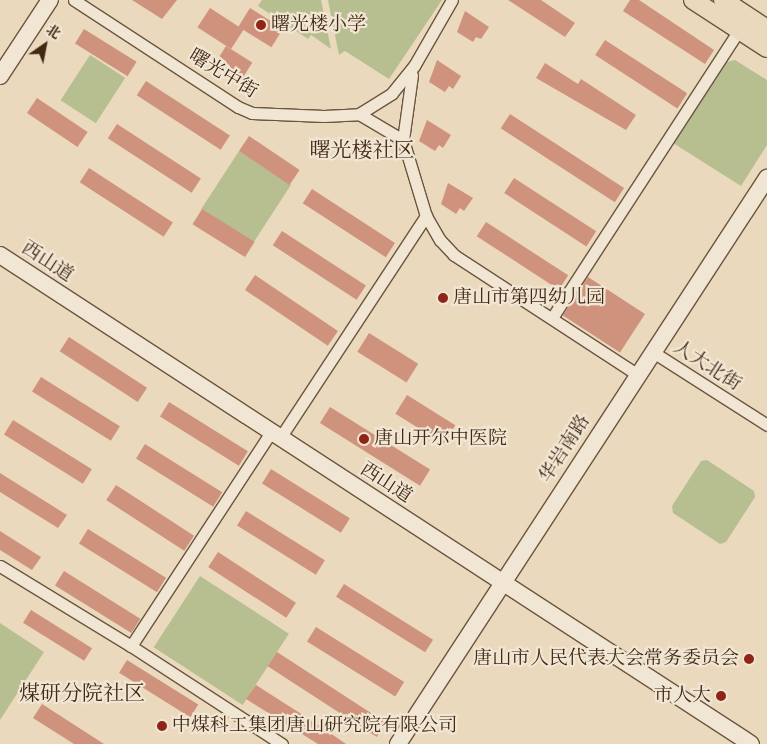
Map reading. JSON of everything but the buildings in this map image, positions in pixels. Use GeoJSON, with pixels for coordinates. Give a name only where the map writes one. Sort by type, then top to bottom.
{"type":"FeatureCollection","features":[{"type":"Feature","properties":{"kind":"main road"},"geometry":{"type":"LineString","coordinates":[[693,0],[767,48]]}},
{"type":"Feature","properties":{"kind":"main road"},"geometry":{"type":"LineString","coordinates":[[723,0],[767,29]]}},
{"type":"Feature","properties":{"kind":"street"},"geometry":{"type":"LineString","coordinates":[[0,76],[50,0]]}},
{"type":"Feature","properties":{"kind":"street","name":"曙光中街"},"geometry":{"type":"LineString","coordinates":[[74,0],[252,113],[359,114]]}},
{"type":"Feature","properties":{"kind":"street"},"geometry":{"type":"LineString","coordinates":[[403,140],[359,114],[392,93],[414,66],[452,0]]}},
{"type":"Feature","properties":{"kind":"street"},"geometry":{"type":"LineString","coordinates":[[552,318],[739,30]]}},
{"type":"Feature","properties":{"kind":"street"},"geometry":{"type":"LineString","coordinates":[[414,66],[403,140],[426,216],[454,255],[638,375]]}},
{"type":"Feature","properties":{"kind":"street","name":"华岩南路"},"geometry":{"type":"LineString","coordinates":[[398,744],[767,178]]}},
{"type":"Feature","properties":{"kind":"street"},"geometry":{"type":"LineString","coordinates":[[131,646],[426,216]]}},
{"type":"Feature","properties":{"kind":"street","name":"西山道"},"geometry":{"type":"LineString","coordinates":[[0,255],[752,744]]}},
{"type":"Feature","properties":{"kind":"street","name":"人大北街"},"geometry":{"type":"LineString","coordinates":[[653,352],[767,425]]}},
{"type":"Feature","properties":{"kind":"street"},"geometry":{"type":"LineString","coordinates":[[0,566],[131,646],[282,744]]}},
{"type":"Feature","properties":{"kind":"green space"},"geometry":{"type":"Polygon","coordinates":[[[262,0],[321,0],[331,49],[311,35],[308,39],[258,6],[262,0]]]}},
{"type":"Feature","properties":{"kind":"green space"},"geometry":{"type":"Polygon","coordinates":[[[328,0],[442,0],[389,79],[345,51],[339,55],[328,0]]]}},
{"type":"Feature","properties":{"kind":"green space"},"geometry":{"type":"Polygon","coordinates":[[[90,55],[125,78],[96,123],[61,100],[90,55]]]}},
{"type":"Feature","properties":{"kind":"green space"},"geometry":{"type":"Polygon","coordinates":[[[735,60],[767,80],[767,145],[741,186],[673,143],[727,62],[735,60]]]}},
{"type":"Feature","properties":{"kind":"green space"},"geometry":{"type":"Polygon","coordinates":[[[239,151],[291,185],[253,243],[201,209],[239,151]]]}},
{"type":"Feature","properties":{"kind":"green space"},"geometry":{"type":"Polygon","coordinates":[[[707,460],[754,491],[755,497],[726,542],[720,544],[673,513],[672,506],[701,461],[707,460]]]}},
{"type":"Feature","properties":{"kind":"green space"},"geometry":{"type":"Polygon","coordinates":[[[200,576],[289,634],[243,705],[154,647],[200,576]]]}},
{"type":"Feature","properties":{"kind":"green space"},"geometry":{"type":"Polygon","coordinates":[[[0,623],[44,652],[0,720],[0,623]]]}},
{"type":"Feature","properties":{"kind":"place","name":"曙光楼小学"},"geometry":{"type":"Point","coordinates":[261,25]}},
{"type":"Feature","properties":{"kind":"place","name":"唐山市第四幼儿园"},"geometry":{"type":"Point","coordinates":[443,298]}},
{"type":"Feature","properties":{"kind":"place","name":"唐山开尔中医院"},"geometry":{"type":"Point","coordinates":[364,439]}},
{"type":"Feature","properties":{"kind":"place","name":"唐山市人民代表大会常务委员会"},"geometry":{"type":"Point","coordinates":[749,659]}},
{"type":"Feature","properties":{"kind":"place","name":"市人大"},"geometry":{"type":"Point","coordinates":[721,696]}},
{"type":"Feature","properties":{"kind":"place","name":"中煤科工集团唐山研究院有限公司"},"geometry":{"type":"Point","coordinates":[162,726]}},
{"type":"Feature","properties":{"kind":"district","name":"曙光楼社区"},"geometry":{"type":"Point","coordinates":[362,150]}},
{"type":"Feature","properties":{"kind":"district","name":"煤研分院社区"},"geometry":{"type":"Point","coordinates":[82,693]}}]}
